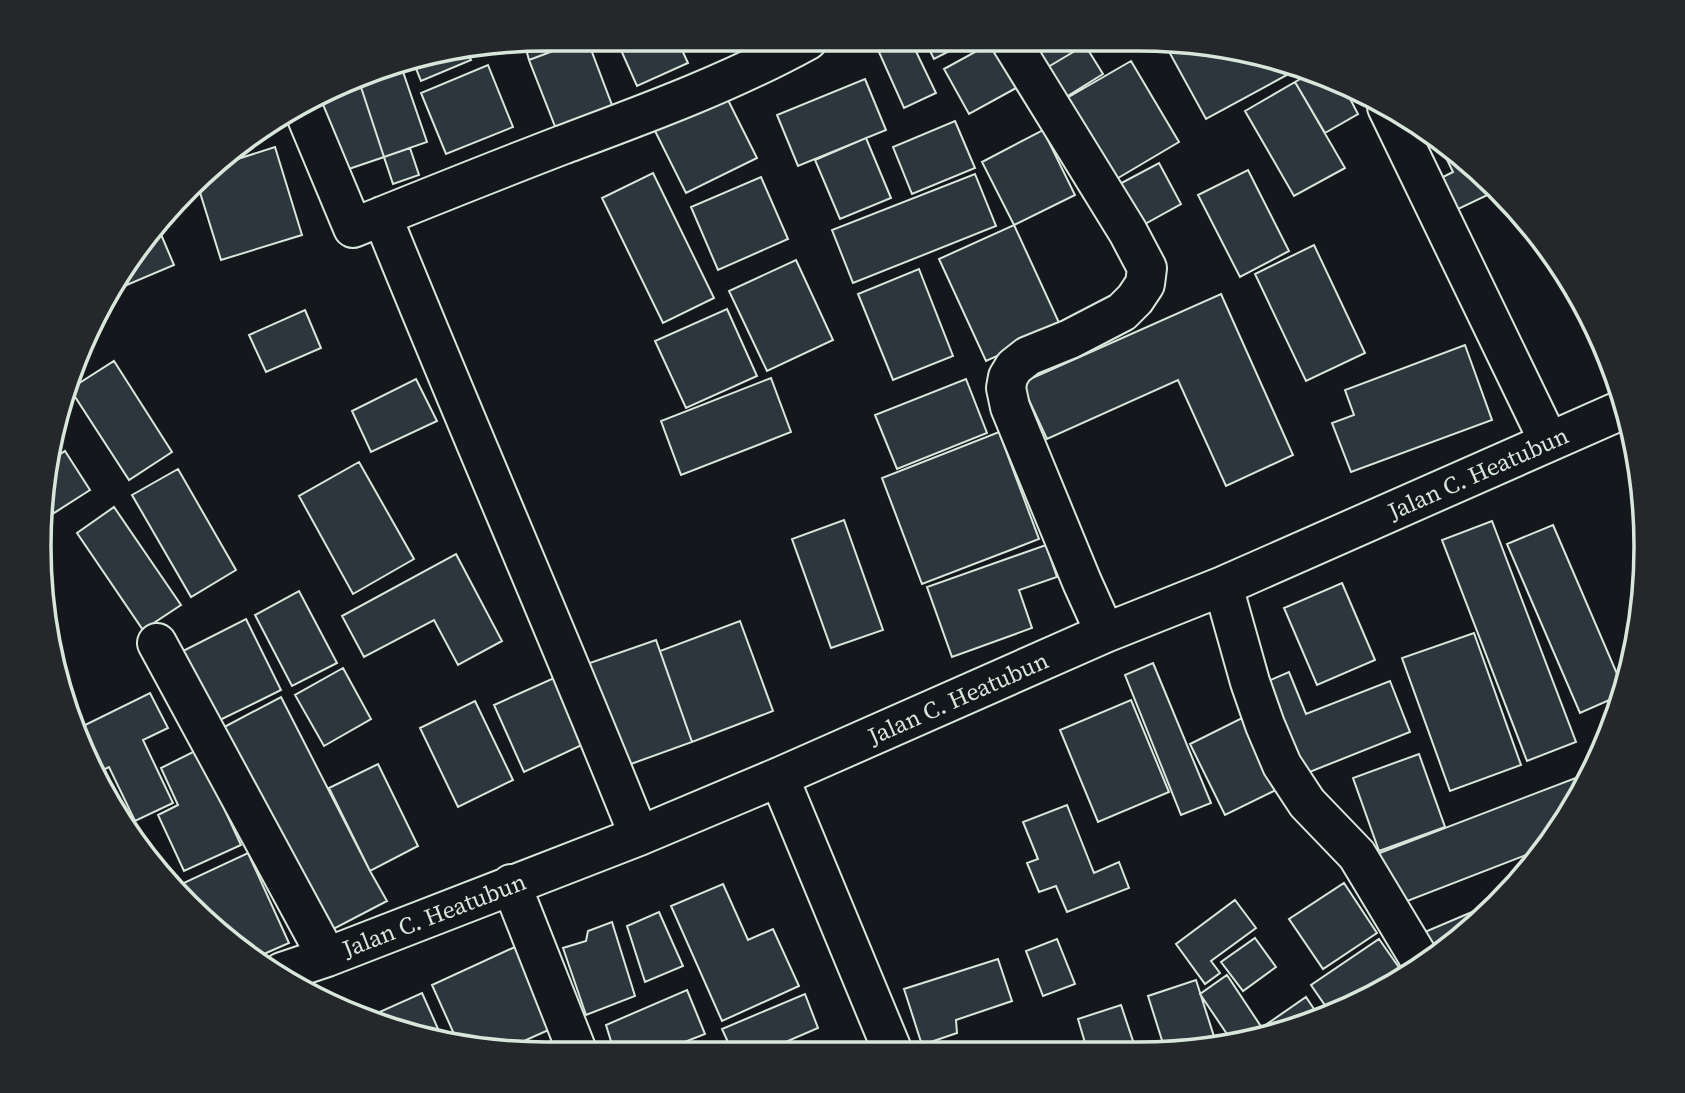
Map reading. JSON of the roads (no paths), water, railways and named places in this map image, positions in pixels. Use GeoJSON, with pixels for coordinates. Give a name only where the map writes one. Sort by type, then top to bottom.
{"type":"FeatureCollection","features":[{"type":"Feature","properties":{"kind":"street"},"geometry":{"type":"LineString","coordinates":[[305,114],[353,228],[669,105],[788,51]]}},
{"type":"Feature","properties":{"kind":"street"},"geometry":{"type":"LineString","coordinates":[[1017,51],[1128,232],[1147,268],[1145,284],[1122,312],[1070,339],[1028,356],[1014,367],[1006,388],[1010,407],[1105,633]]}},
{"type":"Feature","properties":{"kind":"street"},"geometry":{"type":"LineString","coordinates":[[1394,122],[1549,442]]}},
{"type":"Feature","properties":{"kind":"street"},"geometry":{"type":"LineString","coordinates":[[382,216],[639,836]]}},
{"type":"Feature","properties":{"kind":"street","name":"Jalan C. Heatubun"},"geometry":{"type":"LineString","coordinates":[[291,971],[639,836],[1105,633],[1223,586],[1615,413]]}},
{"type":"Feature","properties":{"kind":"street"},"geometry":{"type":"LineString","coordinates":[[1223,586],[1250,682],[1282,765],[1307,803],[1357,855],[1418,956]]}},
{"type":"Feature","properties":{"kind":"street"},"geometry":{"type":"LineString","coordinates":[[157,643],[327,957]]}},
{"type":"Feature","properties":{"kind":"street"},"geometry":{"type":"LineString","coordinates":[[779,777],[889,1042]]}},
{"type":"Feature","properties":{"kind":"street"},"geometry":{"type":"LineString","coordinates":[[511,884],[573,1042]]}}]}
